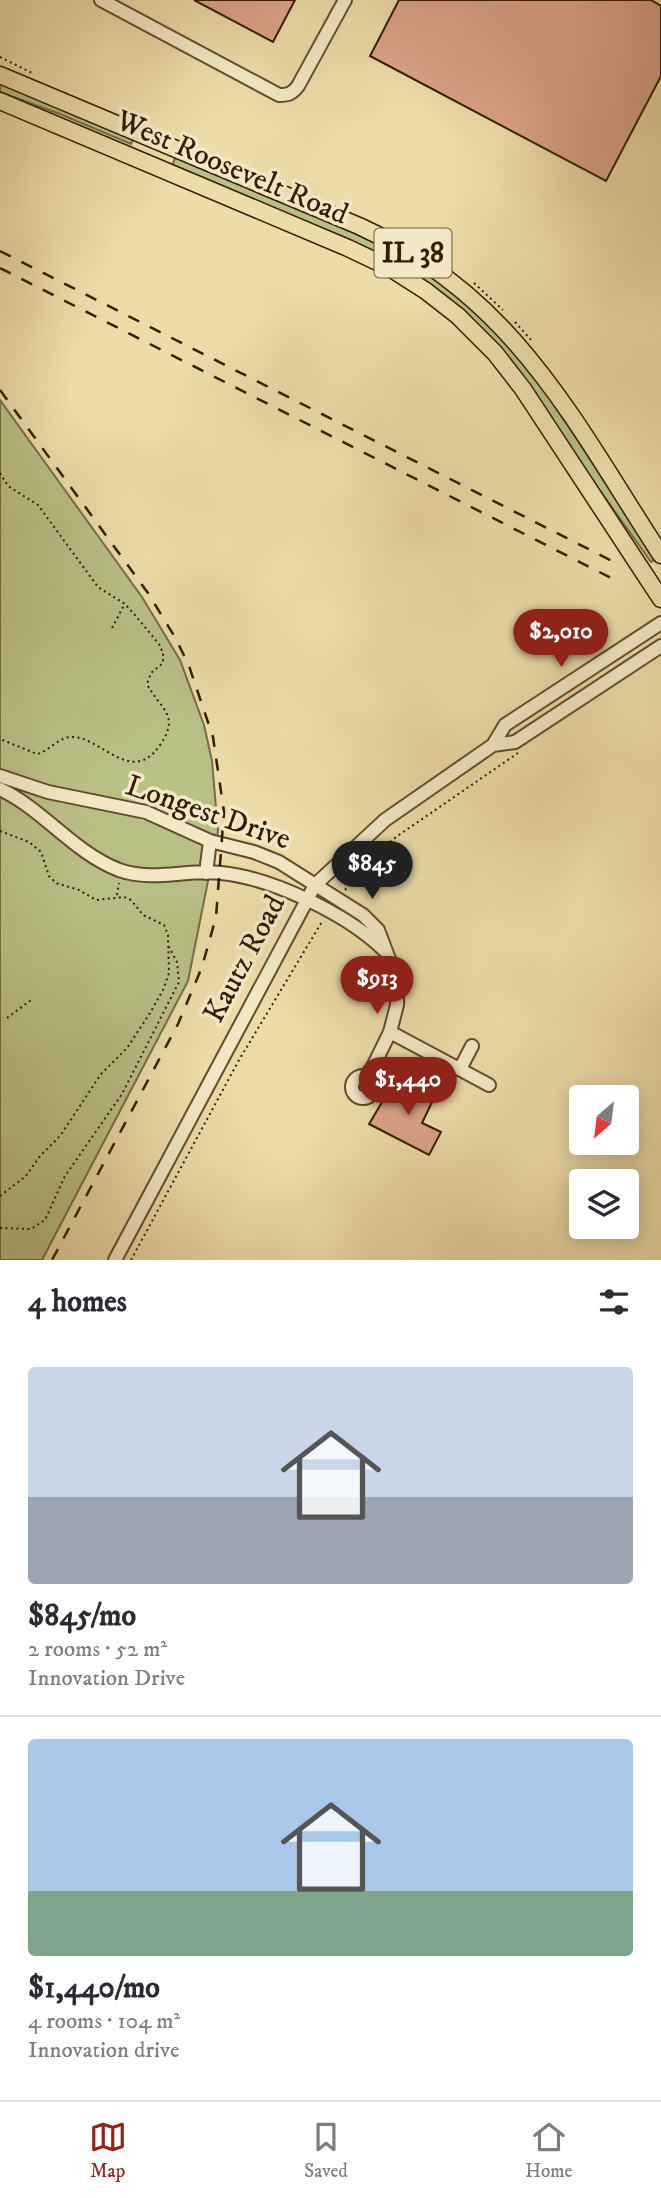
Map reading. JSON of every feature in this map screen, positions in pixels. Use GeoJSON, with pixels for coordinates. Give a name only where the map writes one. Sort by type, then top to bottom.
{"type":"FeatureCollection","features":[{"type":"Feature","properties":{"kind":"main road","name":"West Roosevelt Road"},"geometry":{"type":"LineString","coordinates":[[0,75],[359,226],[396,243],[443,273],[484,307],[528,355],[661,555]]}},
{"type":"Feature","properties":{"kind":"main road","name":"West Roosevelt Road"},"geometry":{"type":"LineString","coordinates":[[0,101],[348,247],[390,268],[432,295],[471,328],[510,371],[661,599]]}},
{"type":"Feature","properties":{"kind":"street"},"geometry":{"type":"LineString","coordinates":[[101,0],[279,95],[291,94],[299,86],[345,0]]}},
{"type":"Feature","properties":{"kind":"street","name":"Kautz Road"},"geometry":{"type":"LineString","coordinates":[[115,1260],[315,885],[384,820],[493,745],[505,724],[661,624]]}},
{"type":"Feature","properties":{"kind":"street","name":"Kautz Road"},"geometry":{"type":"LineString","coordinates":[[493,745],[515,742],[661,646]]}},
{"type":"Feature","properties":{"kind":"street","name":"Longest Drive"},"geometry":{"type":"LineString","coordinates":[[0,776],[48,792],[146,812],[210,841],[254,852],[279,862],[363,915],[378,930],[397,980],[397,1005],[390,1032],[369,1077]]}},
{"type":"Feature","properties":{"kind":"street","name":"Longest Drive"},"geometry":{"type":"LineString","coordinates":[[0,789],[33,808],[76,846],[122,871],[155,876],[220,873],[239,877],[307,900],[357,926],[389,954]]}},
{"type":"Feature","properties":{"kind":"street"},"geometry":{"type":"LineString","coordinates":[[206,873],[210,841]]}},
{"type":"Feature","properties":{"kind":"street"},"geometry":{"type":"LineString","coordinates":[[390,1032],[489,1084]]}},
{"type":"Feature","properties":{"kind":"street"},"geometry":{"type":"LineString","coordinates":[[460,1069],[472,1046]]}},
{"type":"Feature","properties":{"kind":"path"},"geometry":{"type":"LineString","coordinates":[[0,473],[8,486],[28,497],[46,515],[98,587],[125,604],[153,637],[163,653],[163,663],[151,673],[147,684],[167,712],[169,725],[164,740],[150,758],[117,757],[77,737],[65,738],[37,754],[0,738]]}},
{"type":"Feature","properties":{"kind":"path"},"geometry":{"type":"LineString","coordinates":[[112,628],[125,604]]}},
{"type":"Feature","properties":{"kind":"path"},"geometry":{"type":"LineString","coordinates":[[344,892],[377,852],[523,750]]}},
{"type":"Feature","properties":{"kind":"path"},"geometry":{"type":"LineString","coordinates":[[0,831],[29,842],[41,852],[55,883],[79,890],[96,900],[117,896],[131,900],[143,915],[164,925],[168,935],[167,980],[150,1013],[127,1048],[101,1074],[60,1136],[40,1156],[26,1176],[0,1196]]}},
{"type":"Feature","properties":{"kind":"path"},"geometry":{"type":"LineString","coordinates":[[117,896],[122,871]]}},
{"type":"Feature","properties":{"kind":"path"},"geometry":{"type":"LineString","coordinates":[[131,1260],[239,1060],[324,919]]}},
{"type":"Feature","properties":{"kind":"path"},"geometry":{"type":"LineString","coordinates":[[0,1228],[31,1230],[45,1220],[65,1176],[122,1094],[178,982],[177,962],[168,945]]}},
{"type":"Feature","properties":{"kind":"path"},"geometry":{"type":"LineString","coordinates":[[7,1018],[31,1000]]}},
{"type":"Feature","properties":{"kind":"green space"},"geometry":{"type":"Polygon","coordinates":[[[0,82],[134,138],[131,144],[0,92],[0,82]]]}},
{"type":"Feature","properties":{"kind":"green space"},"geometry":{"type":"Polygon","coordinates":[[[176,156],[368,237],[416,263],[483,315],[536,377],[656,559],[651,562],[574,454],[445,297],[172,166],[176,156]]]}},
{"type":"Feature","properties":{"kind":"green space"},"geometry":{"type":"Polygon","coordinates":[[[0,400],[142,597],[180,660],[204,725],[212,761],[218,831],[188,981],[42,1260],[0,1260],[0,400]]]}},
{"type":"Feature","properties":{"kind":"building"},"geometry":{"type":"Polygon","coordinates":[[[194,0],[295,0],[273,42],[194,0]]]}},
{"type":"Feature","properties":{"kind":"building"},"geometry":{"type":"Polygon","coordinates":[[[399,0],[651,0],[661,6],[661,76],[606,181],[370,56],[399,0]]]}},
{"type":"Feature","properties":{"kind":"building"},"geometry":{"type":"Polygon","coordinates":[[[407,1079],[436,1094],[422,1123],[441,1132],[429,1155],[369,1124],[388,1092],[398,1097],[407,1079]]]}},
{"type":"Feature","properties":{"kind":"railway"},"geometry":{"type":"LineString","coordinates":[[0,251],[612,561]]}},
{"type":"Feature","properties":{"kind":"railway"},"geometry":{"type":"LineString","coordinates":[[0,268],[619,582]]}},
{"type":"Feature","properties":{"kind":"railway"},"geometry":{"type":"LineString","coordinates":[[0,390],[148,593],[176,639],[189,666],[213,737],[224,812],[216,917],[202,967],[178,1024],[52,1260]]}}]}
